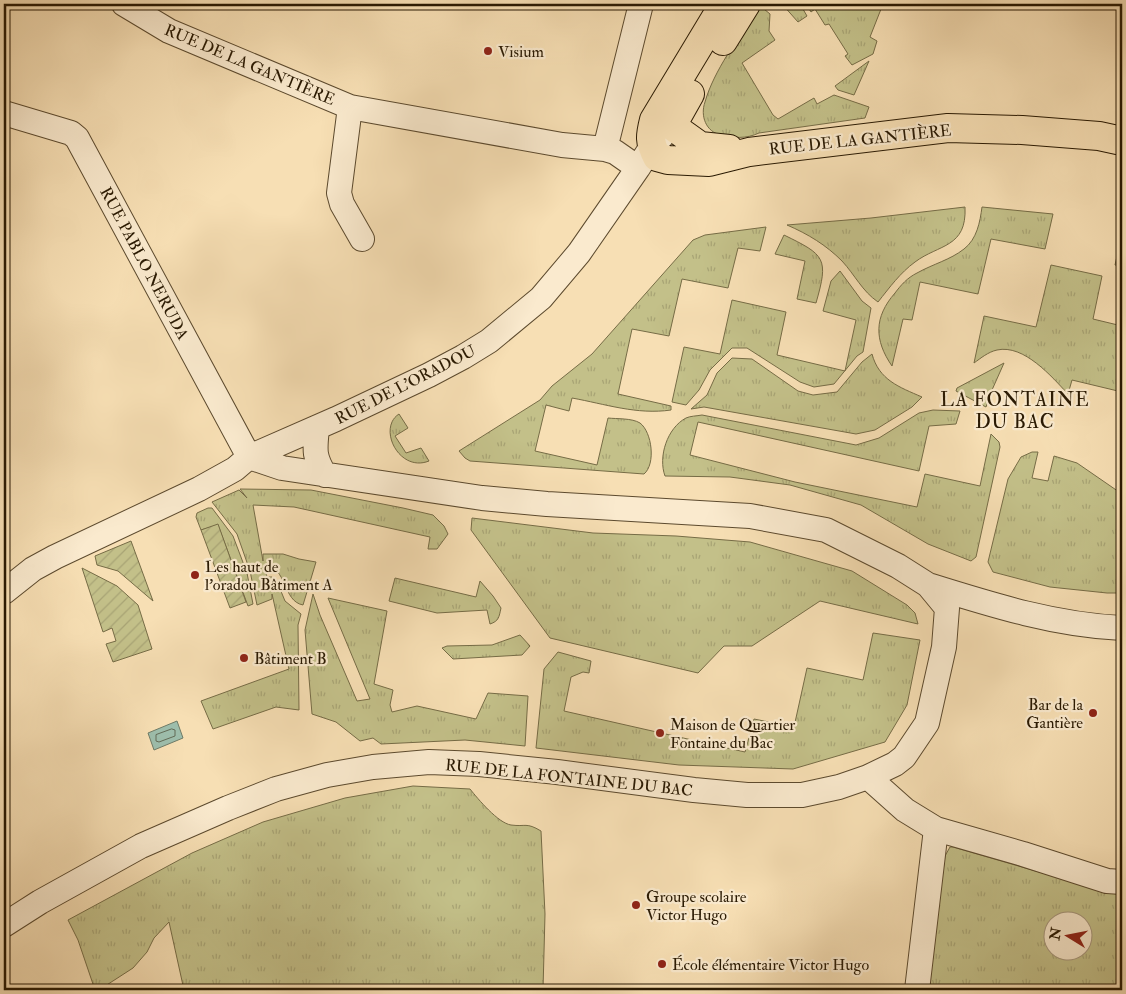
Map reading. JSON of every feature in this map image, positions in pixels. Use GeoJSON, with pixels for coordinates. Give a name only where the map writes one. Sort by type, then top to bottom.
{"type":"FeatureCollection","features":[{"type":"Feature","properties":{"kind":"main road"},"geometry":{"type":"LineString","coordinates":[[645,157],[654,120],[724,4]]}},
{"type":"Feature","properties":{"kind":"main road"},"geometry":{"type":"LineString","coordinates":[[672,126],[746,4]]}},
{"type":"Feature","properties":{"kind":"main road","name":"RUE DE LA GANTIÈRE"},"geometry":{"type":"LineString","coordinates":[[672,126],[700,146],[748,152]]}},
{"type":"Feature","properties":{"kind":"main road","name":"RUE DE LA GANTIÈRE"},"geometry":{"type":"LineString","coordinates":[[645,157],[709,162],[748,152],[948,128],[1022,130],[1099,136],[1122,141]]}},
{"type":"Feature","properties":{"kind":"street","name":"RUE DE LA GANTIÈRE"},"geometry":{"type":"LineString","coordinates":[[124,4],[169,31],[350,108],[562,145],[606,149]]}},
{"type":"Feature","properties":{"kind":"street"},"geometry":{"type":"LineString","coordinates":[[641,4],[606,149],[645,157],[672,126]]}},
{"type":"Feature","properties":{"kind":"street","name":"RUE DE LA GANTIÈRE"},"geometry":{"type":"LineString","coordinates":[[350,108],[339,193],[342,204],[362,239]]}},
{"type":"Feature","properties":{"kind":"street","name":"RUE PABLO NERUDA"},"geometry":{"type":"LineString","coordinates":[[4,113],[71,133],[77,138],[249,457]]}},
{"type":"Feature","properties":{"kind":"street","name":"RUE DE L'ORADOU"},"geometry":{"type":"LineString","coordinates":[[4,592],[33,569],[199,489],[235,469],[249,457],[317,428],[438,371],[470,353],[505,329],[541,298],[579,253],[645,157]]}},
{"type":"Feature","properties":{"kind":"street"},"geometry":{"type":"LineString","coordinates":[[317,428],[316,461],[324,475]]}},
{"type":"Feature","properties":{"kind":"street","name":"RUE DE LA FONTAINE DU BAC"},"geometry":{"type":"LineString","coordinates":[[249,457],[282,468],[482,498],[546,504],[750,516],[826,530],[898,566],[928,585],[1045,619],[1090,626],[1122,628]]}},
{"type":"Feature","properties":{"kind":"street","name":"RUE DE LA FONTAINE DU BAC"},"geometry":{"type":"LineString","coordinates":[[4,925],[40,902],[141,846],[228,808],[276,789],[327,775],[373,767],[429,762],[480,764],[747,795],[802,794],[839,787],[868,778],[895,764],[904,757],[927,723],[944,647],[947,608],[928,585]]}},
{"type":"Feature","properties":{"kind":"street"},"geometry":{"type":"LineString","coordinates":[[868,778],[905,810],[936,829],[1107,881],[1122,882]]}},
{"type":"Feature","properties":{"kind":"street"},"geometry":{"type":"LineString","coordinates":[[916,990],[936,829]]}},
{"type":"Feature","properties":{"kind":"green space"},"geometry":{"type":"Polygon","coordinates":[[[782,4],[800,4],[807,16],[798,22],[782,4]]]}},
{"type":"Feature","properties":{"kind":"green space"},"geometry":{"type":"Polygon","coordinates":[[[806,4],[883,4],[870,37],[877,41],[873,54],[852,65],[845,56],[848,54],[829,24],[825,25],[815,9],[811,12],[806,4]]]}},
{"type":"Feature","properties":{"kind":"green space"},"geometry":{"type":"Polygon","coordinates":[[[764,9],[770,14],[769,31],[775,40],[742,63],[773,115],[778,119],[814,98],[817,104],[834,95],[869,107],[865,118],[740,137],[721,135],[711,131],[703,113],[714,78],[756,10],[764,9]]]}},
{"type":"Feature","properties":{"kind":"green space"},"geometry":{"type":"Polygon","coordinates":[[[869,61],[854,95],[838,90],[835,86],[869,61]]]}},
{"type":"Feature","properties":{"kind":"green space"},"geometry":{"type":"Polygon","coordinates":[[[965,207],[964,220],[956,238],[910,266],[895,280],[878,302],[867,293],[842,261],[830,250],[809,236],[787,225],[871,218],[965,207]]]}},
{"type":"Feature","properties":{"kind":"green space"},"geometry":{"type":"Polygon","coordinates":[[[982,207],[1053,214],[1045,249],[991,239],[978,294],[920,282],[912,320],[903,319],[892,366],[882,347],[879,329],[883,311],[888,302],[910,277],[953,256],[968,245],[977,230],[982,207]]]}},
{"type":"Feature","properties":{"kind":"green space"},"geometry":{"type":"Polygon","coordinates":[[[766,227],[760,251],[738,248],[728,288],[682,279],[669,336],[632,329],[618,394],[671,406],[671,410],[633,410],[572,398],[569,411],[546,405],[535,451],[597,465],[608,418],[633,420],[644,427],[650,440],[650,463],[644,474],[470,461],[459,451],[540,400],[552,386],[592,354],[693,240],[705,235],[766,227]]]}},
{"type":"Feature","properties":{"kind":"green space"},"geometry":{"type":"Polygon","coordinates":[[[1122,234],[1122,266],[1115,265],[1122,234]]]}},
{"type":"Feature","properties":{"kind":"green space"},"geometry":{"type":"Polygon","coordinates":[[[784,235],[816,253],[820,260],[822,276],[816,303],[797,299],[805,261],[775,254],[784,235]]]}},
{"type":"Feature","properties":{"kind":"green space"},"geometry":{"type":"Polygon","coordinates":[[[1051,265],[1102,276],[1093,319],[1122,326],[1122,392],[1072,380],[1068,394],[1037,363],[1017,352],[1007,349],[991,352],[974,363],[984,316],[1036,327],[1051,265]]]}},
{"type":"Feature","properties":{"kind":"green space"},"geometry":{"type":"Polygon","coordinates":[[[840,271],[862,301],[871,308],[863,352],[845,370],[856,320],[823,311],[831,281],[840,271]]]}},
{"type":"Feature","properties":{"kind":"green space"},"geometry":{"type":"Polygon","coordinates":[[[732,300],[786,312],[777,355],[845,371],[834,384],[814,387],[800,382],[747,348],[732,348],[710,370],[699,390],[686,405],[672,402],[684,347],[720,354],[732,300]]]}},
{"type":"Feature","properties":{"kind":"green space"},"geometry":{"type":"Polygon","coordinates":[[[872,354],[875,363],[891,382],[922,397],[912,407],[875,430],[856,434],[704,407],[691,409],[707,395],[717,373],[732,358],[752,359],[798,391],[813,395],[837,392],[862,362],[872,354]]]}},
{"type":"Feature","properties":{"kind":"green space"},"geometry":{"type":"Polygon","coordinates":[[[1004,363],[986,407],[956,391],[957,388],[1004,363]]]}},
{"type":"Feature","properties":{"kind":"green space"},"geometry":{"type":"Polygon","coordinates":[[[933,410],[960,411],[956,424],[929,426],[919,471],[698,422],[690,455],[795,482],[917,507],[925,474],[980,486],[991,434],[999,442],[1000,447],[976,557],[971,561],[928,544],[861,505],[790,485],[730,477],[665,476],[663,468],[664,452],[669,436],[679,423],[689,417],[702,415],[856,445],[879,438],[919,413],[933,410]]]}},
{"type":"Feature","properties":{"kind":"green space"},"geometry":{"type":"Polygon","coordinates":[[[399,414],[408,428],[395,436],[406,453],[421,448],[429,461],[418,463],[409,461],[394,447],[390,429],[393,421],[399,414]]]}},
{"type":"Feature","properties":{"kind":"green space"},"geometry":{"type":"Polygon","coordinates":[[[1032,452],[1038,452],[1032,478],[1048,481],[1054,456],[1077,463],[1122,494],[1122,593],[1050,587],[993,572],[988,562],[1008,479],[1021,457],[1032,452]]]}},
{"type":"Feature","properties":{"kind":"green space"},"geometry":{"type":"Polygon","coordinates":[[[240,489],[311,490],[403,508],[433,515],[444,526],[448,534],[437,549],[428,549],[430,537],[294,507],[253,505],[263,561],[263,554],[283,554],[316,562],[303,605],[291,597],[277,572],[272,567],[264,565],[267,577],[272,577],[278,584],[285,601],[301,614],[298,625],[299,710],[276,707],[213,729],[201,701],[289,669],[272,594],[272,599],[257,605],[250,571],[237,534],[212,502],[239,490],[247,498],[240,489]]]}},
{"type":"Feature","properties":{"kind":"green space"},"geometry":{"type":"Polygon","coordinates":[[[212,508],[233,536],[247,573],[253,604],[248,606],[218,525],[201,530],[196,517],[197,513],[212,508]]]}},
{"type":"Feature","properties":{"kind":"green space"},"geometry":{"type":"Polygon","coordinates":[[[472,518],[593,533],[676,536],[750,542],[852,571],[907,605],[915,613],[918,624],[820,601],[752,646],[724,646],[698,673],[550,638],[471,530],[472,518]]]}},
{"type":"Feature","properties":{"kind":"green space"},"geometry":{"type":"Polygon","coordinates":[[[218,524],[246,602],[230,608],[201,530],[218,524]]]}},
{"type":"Feature","properties":{"kind":"green space"},"geometry":{"type":"Polygon","coordinates":[[[131,541],[153,601],[118,571],[97,565],[95,556],[131,541]]]}},
{"type":"Feature","properties":{"kind":"green space"},"geometry":{"type":"Polygon","coordinates":[[[82,568],[117,586],[138,605],[152,649],[113,662],[106,644],[116,641],[112,628],[103,632],[82,568]]]}},
{"type":"Feature","properties":{"kind":"green space"},"geometry":{"type":"Polygon","coordinates":[[[395,578],[476,597],[480,581],[501,608],[499,616],[495,622],[490,624],[487,610],[437,613],[389,601],[395,578]]]}},
{"type":"Feature","properties":{"kind":"green space"},"geometry":{"type":"Polygon","coordinates":[[[313,594],[320,615],[357,701],[370,699],[328,598],[387,611],[374,684],[393,690],[390,705],[392,712],[417,706],[476,719],[488,693],[528,696],[525,746],[465,740],[381,744],[373,738],[360,741],[336,722],[312,714],[305,630],[313,594]]]}},
{"type":"Feature","properties":{"kind":"green space"},"geometry":{"type":"Polygon","coordinates":[[[873,633],[920,640],[907,705],[885,742],[793,769],[679,765],[536,748],[544,669],[558,652],[591,661],[589,673],[583,672],[571,677],[564,711],[745,752],[754,719],[794,727],[807,668],[863,680],[873,633]]]}},
{"type":"Feature","properties":{"kind":"green space"},"geometry":{"type":"Polygon","coordinates":[[[520,635],[530,646],[522,655],[453,659],[442,648],[447,646],[492,645],[520,635]]]}},
{"type":"Feature","properties":{"kind":"green space"},"geometry":{"type":"Polygon","coordinates":[[[413,786],[470,789],[500,820],[511,825],[529,826],[541,831],[545,914],[543,990],[184,990],[169,922],[154,938],[147,952],[133,968],[99,990],[95,990],[78,940],[68,920],[192,853],[263,822],[345,798],[413,786]]]}},
{"type":"Feature","properties":{"kind":"green space"},"geometry":{"type":"Polygon","coordinates":[[[950,847],[1077,883],[1122,889],[1122,990],[945,990],[928,983],[945,856],[950,847]]]}},
{"type":"Feature","properties":{"kind":"water"},"geometry":{"type":"Polygon","coordinates":[[[177,721],[183,738],[154,750],[148,733],[177,721]]]}},
{"type":"Feature","properties":{"kind":"place","name":"Visium"},"geometry":{"type":"Point","coordinates":[488,51]}},
{"type":"Feature","properties":{"kind":"place","name":"Les haut de l'oradou Bâtiment A"},"geometry":{"type":"Point","coordinates":[195,575]}},
{"type":"Feature","properties":{"kind":"place","name":"Bâtiment B"},"geometry":{"type":"Point","coordinates":[244,658]}},
{"type":"Feature","properties":{"kind":"place","name":"Bar de la Gantière"},"geometry":{"type":"Point","coordinates":[1093,713]}},
{"type":"Feature","properties":{"kind":"place","name":"Maison de Quartier Fontaine du Bac"},"geometry":{"type":"Point","coordinates":[660,733]}},
{"type":"Feature","properties":{"kind":"place","name":"Groupe scolaire Victor Hugo"},"geometry":{"type":"Point","coordinates":[636,905]}},
{"type":"Feature","properties":{"kind":"place","name":"École élémentaire Victor Hugo"},"geometry":{"type":"Point","coordinates":[662,964]}},
{"type":"Feature","properties":{"kind":"district","name":"LA FONTAINE DU BAC"},"geometry":{"type":"Point","coordinates":[1015,410]}}]}
